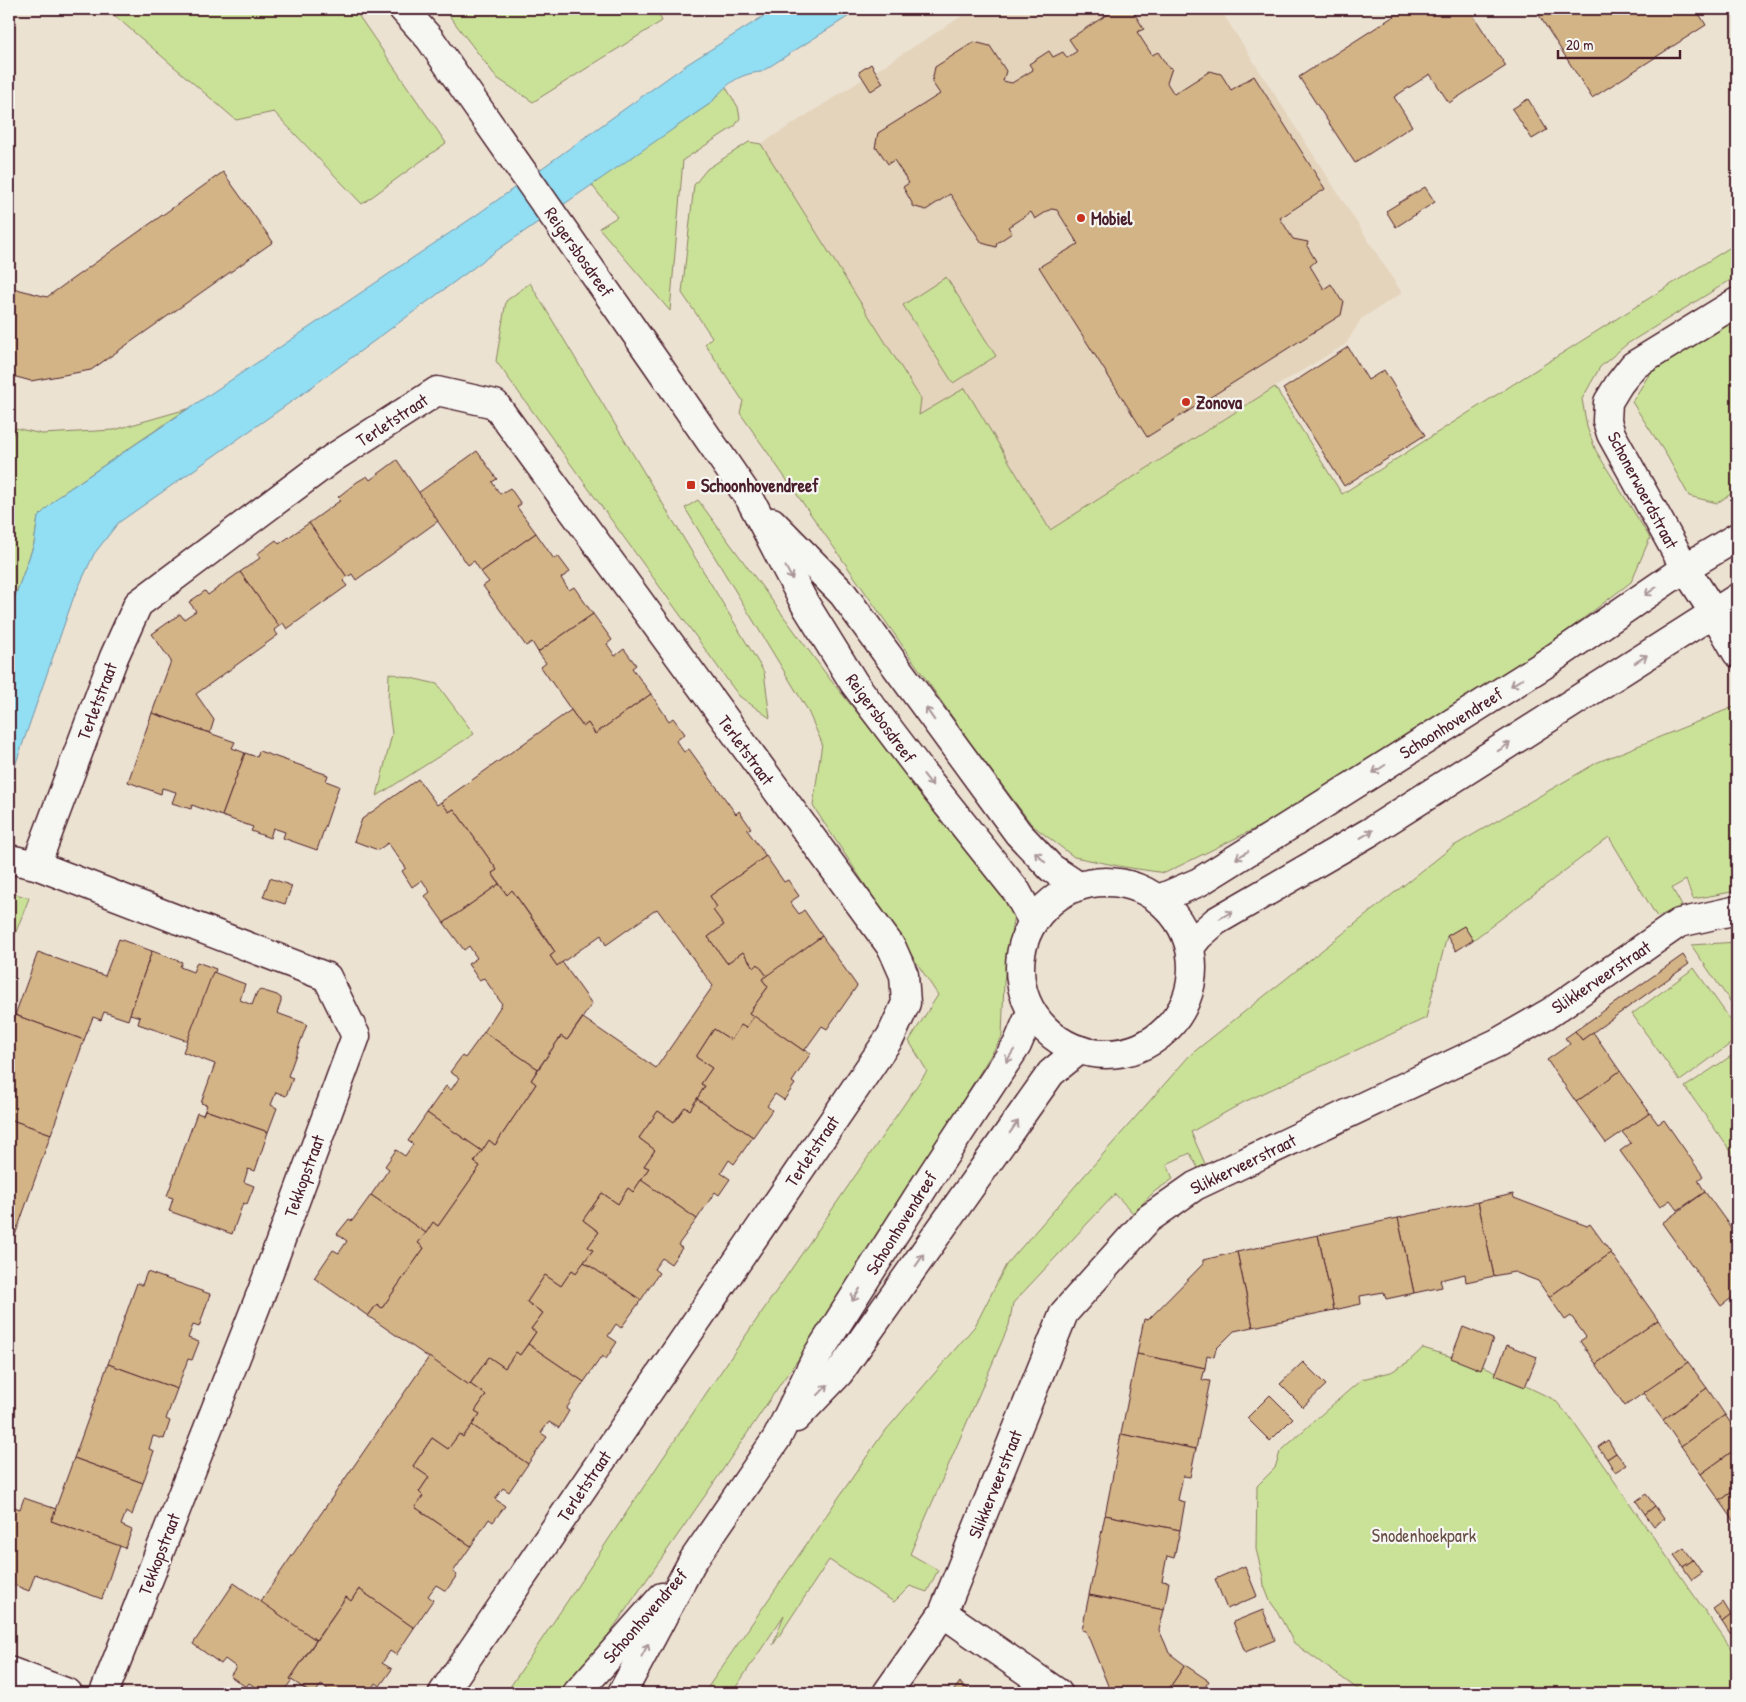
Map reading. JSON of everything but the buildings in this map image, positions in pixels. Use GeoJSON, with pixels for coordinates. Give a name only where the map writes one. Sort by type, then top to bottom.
{"type":"FeatureCollection","features":[{"type":"Feature","properties":{"kind":"street","name":"Reigersbosdreef"},"geometry":{"type":"LineString","coordinates":[[403,9],[430,39],[750,499],[805,604],[854,683],[923,774],[1017,892],[1032,922]]}},
{"type":"Feature","properties":{"kind":"street","name":"Schonerwoerdstraat"},"geometry":{"type":"LineString","coordinates":[[1737,302],[1633,366],[1608,402],[1608,421],[1612,434],[1685,568],[1737,653]]}},
{"type":"Feature","properties":{"kind":"street","name":"Terletstraat"},"geometry":{"type":"LineString","coordinates":[[36,865],[114,657],[138,604],[333,458],[437,391],[495,404],[892,948],[904,975],[906,1003],[891,1036],[443,1693]]}},
{"type":"Feature","properties":{"kind":"street","name":"Reigersbosdreef"},"geometry":{"type":"LineString","coordinates":[[750,499],[843,594],[1018,834],[1051,868],[1078,886]]}},
{"type":"Feature","properties":{"kind":"street","name":"Schoonhovendreef"},"geometry":{"type":"LineString","coordinates":[[1159,899],[1199,882],[1316,809],[1542,666],[1685,568],[1737,538]]}},
{"type":"Feature","properties":{"kind":"street"},"geometry":{"type":"LineString","coordinates":[[1190,947],[1216,921],[1378,827],[1737,598]]}},
{"type":"Feature","properties":{"kind":"street","name":"Tekkopstraat"},"geometry":{"type":"LineString","coordinates":[[9,859],[36,865],[327,977],[356,1036],[262,1291],[104,1693]]}},
{"type":"Feature","properties":{"kind":"street"},"geometry":{"type":"LineString","coordinates":[[1106,881],[1134,885],[1159,899],[1178,920],[1190,947],[1192,978],[1184,1007],[1165,1031],[1139,1048],[1109,1054],[1079,1050],[1052,1036],[1031,1012],[1021,983],[1021,951],[1032,922],[1054,899],[1078,886],[1106,881]]}},
{"type":"Feature","properties":{"kind":"street","name":"Slikkerveerstraat"},"geometry":{"type":"LineString","coordinates":[[887,1693],[943,1613],[1064,1313],[1148,1220],[1195,1186],[1497,1044],[1551,1012],[1679,923],[1737,910]]}},
{"type":"Feature","properties":{"kind":"street","name":"Schoonhovendreef"},"geometry":{"type":"LineString","coordinates":[[622,1693],[692,1562],[777,1438],[818,1354],[1017,1045],[1031,1012]]}},
{"type":"Feature","properties":{"kind":"street","name":"Schoonhovendreef"},"geometry":{"type":"LineString","coordinates":[[777,1438],[839,1373],[1051,1073],[1079,1050]]}},
{"type":"Feature","properties":{"kind":"street","name":"Schoonhovendreef"},"geometry":{"type":"LineString","coordinates":[[577,1693],[692,1562]]}},
{"type":"Feature","properties":{"kind":"street"},"geometry":{"type":"LineString","coordinates":[[943,1613],[1058,1693]]}},
{"type":"Feature","properties":{"kind":"street"},"geometry":{"type":"LineString","coordinates":[[9,1671],[68,1693]]}},
{"type":"Feature","properties":{"kind":"shaded area","name":"Mobiel"},"geometry":{"type":"Polygon","coordinates":[[[973,9],[1220,9],[1402,293],[1361,319],[1346,344],[1050,530],[965,389],[919,416],[761,144],[973,9]]]}},
{"type":"Feature","properties":{"kind":"green space"},"geometry":{"type":"Polygon","coordinates":[[[107,9],[354,9],[446,143],[362,204],[274,112],[236,120],[107,9]]]}},
{"type":"Feature","properties":{"kind":"green space"},"geometry":{"type":"Polygon","coordinates":[[[444,9],[656,9],[662,21],[533,102],[497,78],[444,9]]]}},
{"type":"Feature","properties":{"kind":"green space"},"geometry":{"type":"Polygon","coordinates":[[[725,86],[738,107],[740,118],[735,126],[683,160],[670,311],[599,228],[617,217],[591,184],[711,103],[725,86]]]}},
{"type":"Feature","properties":{"kind":"green space"},"geometry":{"type":"Polygon","coordinates":[[[749,142],[761,144],[921,399],[919,415],[965,388],[1050,530],[1275,387],[1342,494],[1737,243],[1737,276],[1627,344],[1600,367],[1582,399],[1587,427],[1596,451],[1650,538],[1631,582],[1503,680],[1305,804],[1165,873],[1074,857],[1032,825],[967,738],[740,413],[743,401],[705,344],[712,337],[682,293],[694,185],[707,169],[749,142]]]}},
{"type":"Feature","properties":{"kind":"green space"},"geometry":{"type":"Polygon","coordinates":[[[946,277],[996,356],[953,383],[903,305],[946,277]]]}},
{"type":"Feature","properties":{"kind":"green space"},"geometry":{"type":"Polygon","coordinates":[[[530,283],[764,672],[770,718],[739,696],[496,361],[506,301],[530,283]]]}},
{"type":"Feature","properties":{"kind":"green space"},"geometry":{"type":"Polygon","coordinates":[[[1737,319],[1737,490],[1717,503],[1689,496],[1667,456],[1632,402],[1650,373],[1737,319]]]}},
{"type":"Feature","properties":{"kind":"green space"},"geometry":{"type":"Polygon","coordinates":[[[187,409],[60,495],[38,517],[34,544],[9,613],[9,446],[15,428],[42,434],[114,430],[187,409]]]}},
{"type":"Feature","properties":{"kind":"green space"},"geometry":{"type":"Polygon","coordinates":[[[698,500],[829,678],[1015,907],[1004,981],[1002,1037],[822,1327],[783,1380],[568,1693],[506,1693],[705,1395],[927,1071],[909,1041],[938,995],[813,806],[822,743],[807,709],[685,508],[698,500]]]}},
{"type":"Feature","properties":{"kind":"green space"},"geometry":{"type":"Polygon","coordinates":[[[389,673],[437,684],[474,734],[377,796],[392,734],[388,703],[389,673]]]}},
{"type":"Feature","properties":{"kind":"green space"},"geometry":{"type":"Polygon","coordinates":[[[1736,706],[1737,891],[1693,899],[1686,880],[1672,888],[1682,906],[1657,917],[1609,837],[1473,940],[1464,926],[1447,936],[1426,1018],[1244,1102],[1191,1132],[1206,1166],[1199,1170],[1190,1153],[1167,1164],[1173,1179],[1155,1191],[1133,1213],[1115,1194],[1013,1303],[1009,1325],[910,1554],[938,1570],[927,1592],[910,1586],[894,1602],[829,1560],[773,1645],[784,1615],[732,1693],[704,1693],[881,1436],[975,1326],[1006,1265],[1190,1055],[1452,847],[1598,762],[1736,706]]]}},
{"type":"Feature","properties":{"kind":"green space"},"geometry":{"type":"Polygon","coordinates":[[[9,892],[29,898],[9,950],[9,892]]]}},
{"type":"Feature","properties":{"kind":"green space"},"geometry":{"type":"Polygon","coordinates":[[[1737,942],[1737,1011],[1691,945],[1737,942]]]}},
{"type":"Feature","properties":{"kind":"green space"},"geometry":{"type":"Polygon","coordinates":[[[1694,968],[1737,1029],[1737,1039],[1680,1081],[1632,1014],[1694,968]]]}},
{"type":"Feature","properties":{"kind":"green space"},"geometry":{"type":"Polygon","coordinates":[[[1737,1052],[1737,1160],[1685,1087],[1737,1052]]]}},
{"type":"Feature","properties":{"kind":"green space","name":"Snodenhoekpark"},"geometry":{"type":"Polygon","coordinates":[[[1423,1348],[1488,1368],[1555,1400],[1571,1419],[1737,1657],[1737,1693],[1363,1693],[1294,1643],[1270,1601],[1264,1586],[1256,1549],[1257,1486],[1275,1468],[1280,1452],[1362,1379],[1391,1372],[1408,1362],[1423,1348]]]}},
{"type":"Feature","properties":{"kind":"water"},"geometry":{"type":"Polygon","coordinates":[[[775,9],[860,9],[761,72],[745,75],[733,82],[711,103],[499,249],[298,397],[118,523],[94,554],[73,599],[9,783],[9,613],[34,544],[38,517],[60,495],[475,216],[686,65],[775,9]]]}},
{"type":"Feature","properties":{"kind":"place","name":"Mobiel"},"geometry":{"type":"Point","coordinates":[1081,218]}},
{"type":"Feature","properties":{"kind":"place","name":"Zonova"},"geometry":{"type":"Point","coordinates":[1186,402]}},
{"type":"Feature","properties":{"kind":"place","name":"Schoonhovendreef"},"geometry":{"type":"Point","coordinates":[691,485]}}]}
